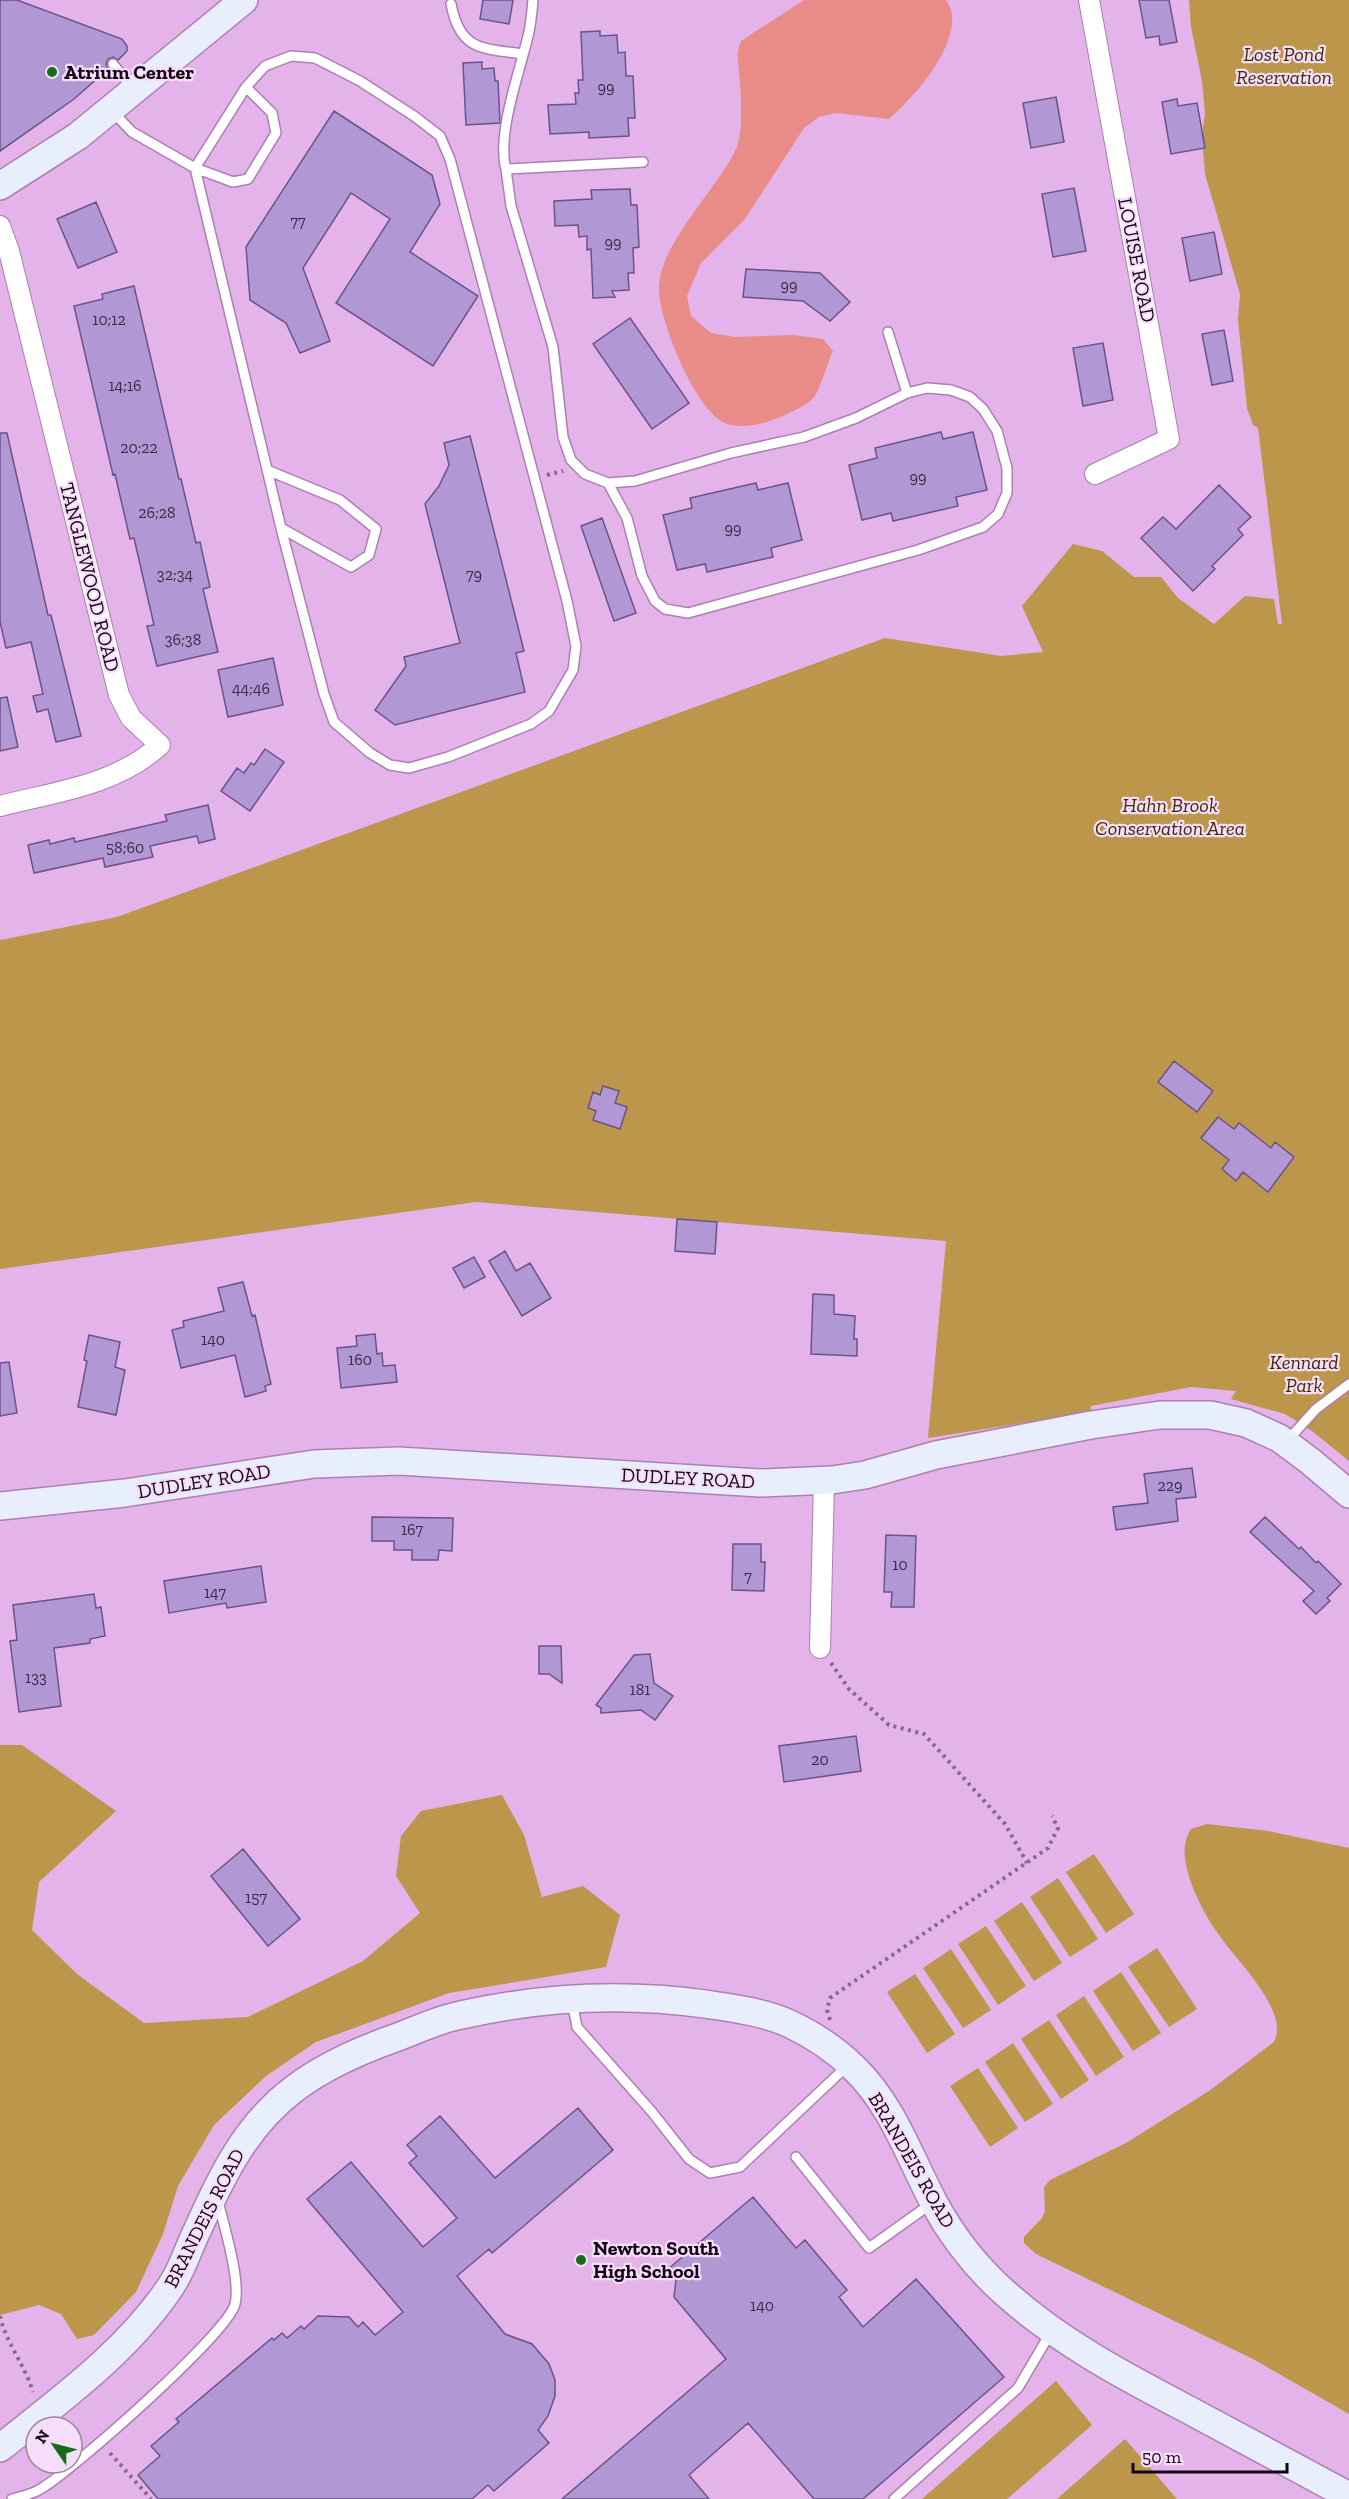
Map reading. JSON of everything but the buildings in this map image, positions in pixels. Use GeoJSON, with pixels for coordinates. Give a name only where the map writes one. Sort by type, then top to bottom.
{"type":"FeatureCollection","features":[{"type":"Feature","properties":{"kind":"street"},"geometry":{"type":"LineString","coordinates":[[0,186],[45,159],[112,110],[244,0]]}},
{"type":"Feature","properties":{"kind":"street","name":"LOUISE ROAD"},"geometry":{"type":"LineString","coordinates":[[1089,0],[1169,439],[1095,474]]}},
{"type":"Feature","properties":{"kind":"street","name":"TANGLEWOOD ROAD"},"geometry":{"type":"LineString","coordinates":[[0,226],[9,251],[119,695],[130,718],[160,745],[138,763],[115,776],[0,806]]}},
{"type":"Feature","properties":{"kind":"street","name":"DUDLEY ROAD"},"geometry":{"type":"LineString","coordinates":[[0,1506],[125,1492],[314,1464],[357,1462],[399,1461],[760,1483],[824,1481],[865,1475],[936,1455],[1091,1425],[1160,1415],[1210,1415],[1246,1423],[1285,1443],[1349,1494]]}},
{"type":"Feature","properties":{"kind":"street"},"geometry":{"type":"LineString","coordinates":[[820,1648],[824,1481]]}},
{"type":"Feature","properties":{"kind":"street","name":"BRANDEIS ROAD"},"geometry":{"type":"LineString","coordinates":[[40,2415],[144,2320],[173,2284],[215,2189],[234,2155],[258,2121],[295,2088],[360,2050],[459,2015],[571,1998],[679,2000],[737,2008],[787,2022],[840,2055],[877,2096],[898,2129],[933,2202],[981,2271],[1032,2317],[1137,2384],[1349,2496]]}},
{"type":"Feature","properties":{"kind":"street","name":"BRANDEIS ROAD"},"geometry":{"type":"LineString","coordinates":[[0,2448],[24,2428]]}},
{"type":"Feature","properties":{"kind":"lane"},"geometry":{"type":"LineString","coordinates":[[533,0],[508,114],[503,160],[511,206],[553,347],[563,437],[571,460],[585,474],[608,483],[635,481],[731,453],[804,437],[856,417],[907,393],[927,388],[951,390],[970,398],[983,409],[997,430],[1006,468],[1007,493],[998,514],[983,527],[918,550],[688,613],[665,609],[655,601],[642,576],[627,518],[608,483]]}},
{"type":"Feature","properties":{"kind":"lane"},"geometry":{"type":"LineString","coordinates":[[451,4],[455,24],[466,39],[487,49],[523,54]]}},
{"type":"Feature","properties":{"kind":"lane"},"geometry":{"type":"LineString","coordinates":[[291,56],[315,57],[360,81],[440,136],[450,159],[567,601],[576,646],[573,670],[549,711],[531,724],[448,756],[409,768],[390,765],[370,753],[334,722],[324,694],[281,528],[195,168],[246,87],[265,66],[291,56]]}},
{"type":"Feature","properties":{"kind":"lane"},"geometry":{"type":"LineString","coordinates":[[113,64],[135,91]]}},
{"type":"Feature","properties":{"kind":"lane"},"geometry":{"type":"LineString","coordinates":[[112,110],[127,128],[195,168],[233,182],[249,179],[276,133],[272,113],[246,87]]}},
{"type":"Feature","properties":{"kind":"lane"},"geometry":{"type":"LineString","coordinates":[[506,169],[643,162]]}},
{"type":"Feature","properties":{"kind":"lane"},"geometry":{"type":"LineString","coordinates":[[888,332],[907,393]]}},
{"type":"Feature","properties":{"kind":"lane"},"geometry":{"type":"LineString","coordinates":[[267,470],[340,500],[376,529],[369,555],[351,567],[281,528]]}},
{"type":"Feature","properties":{"kind":"lane"},"geometry":{"type":"LineString","coordinates":[[1285,1443],[1316,1409],[1349,1384]]}},
{"type":"Feature","properties":{"kind":"lane"},"geometry":{"type":"LineString","coordinates":[[571,1998],[577,2027],[652,2112],[689,2159],[710,2173],[740,2167],[840,2055]]}},
{"type":"Feature","properties":{"kind":"lane"},"geometry":{"type":"LineString","coordinates":[[796,2157],[869,2248],[933,2202]]}},
{"type":"Feature","properties":{"kind":"lane"},"geometry":{"type":"LineString","coordinates":[[12,2499],[40,2490],[66,2472],[206,2344],[232,2313],[236,2301],[236,2279],[215,2189]]}},
{"type":"Feature","properties":{"kind":"lane"},"geometry":{"type":"LineString","coordinates":[[894,2499],[1018,2388],[1052,2330]]}},
{"type":"Feature","properties":{"kind":"path"},"geometry":{"type":"LineString","coordinates":[[535,478],[578,467]]}},
{"type":"Feature","properties":{"kind":"path"},"geometry":{"type":"LineString","coordinates":[[820,1648],[849,1689],[889,1725],[924,1734],[1005,1824],[1027,1863]]}},
{"type":"Feature","properties":{"kind":"path"},"geometry":{"type":"LineString","coordinates":[[840,2055],[840,2031],[831,2021],[827,2010],[830,1998],[1048,1848],[1058,1828],[1052,1816]]}},
{"type":"Feature","properties":{"kind":"path"},"geometry":{"type":"LineString","coordinates":[[0,2316],[12,2349],[29,2378],[39,2415]]}},
{"type":"Feature","properties":{"kind":"path"},"geometry":{"type":"LineString","coordinates":[[99,2442],[151,2499]]}},
{"type":"Feature","properties":{"kind":"green space"},"geometry":{"type":"Polygon","coordinates":[[[1189,0],[1349,0],[1349,1461],[1312,1431],[1285,1414],[1231,1399],[1236,1391],[1191,1387],[1091,1406],[1091,1412],[928,1438],[946,1241],[476,1202],[0,1269],[0,940],[117,917],[885,638],[1001,656],[1043,652],[1022,606],[1073,544],[1102,551],[1134,577],[1161,577],[1178,598],[1214,624],[1245,596],[1274,599],[1278,624],[1282,624],[1258,428],[1253,425],[1247,408],[1238,320],[1240,294],[1205,174],[1202,137],[1205,113],[1202,81],[1191,27],[1189,0]]]}},
{"type":"Feature","properties":{"kind":"green space"},"geometry":{"type":"Polygon","coordinates":[[[0,1745],[22,1745],[116,1811],[39,1882],[32,1930],[77,1974],[144,2023],[248,2017],[363,1961],[420,1913],[396,1876],[401,1836],[421,1811],[502,1795],[524,1835],[542,1897],[583,1886],[620,1915],[606,1967],[449,1993],[316,2042],[266,2076],[214,2125],[178,2186],[163,2234],[136,2292],[94,2335],[77,2339],[61,2314],[39,2305],[0,2315],[0,1745]]]}},
{"type":"Feature","properties":{"kind":"green space"},"geometry":{"type":"Polygon","coordinates":[[[1207,1824],[1268,1831],[1349,1848],[1349,2414],[1253,2359],[1036,2254],[1024,2243],[1024,2237],[1042,2218],[1045,2211],[1044,2187],[1050,2180],[1126,2143],[1209,2091],[1274,2042],[1277,2030],[1275,2016],[1269,2002],[1211,1924],[1188,1873],[1185,1850],[1188,1834],[1191,1829],[1207,1824]]]}},
{"type":"Feature","properties":{"kind":"green space"},"geometry":{"type":"Polygon","coordinates":[[[1094,1854],[1134,1914],[1106,1933],[1066,1872],[1094,1854]]]}},
{"type":"Feature","properties":{"kind":"green space"},"geometry":{"type":"Polygon","coordinates":[[[1058,1878],[1098,1939],[1070,1957],[1030,1897],[1058,1878]]]}},
{"type":"Feature","properties":{"kind":"green space"},"geometry":{"type":"Polygon","coordinates":[[[1022,1902],[1062,1963],[1034,1981],[994,1921],[1022,1902]]]}},
{"type":"Feature","properties":{"kind":"green space"},"geometry":{"type":"Polygon","coordinates":[[[986,1926],[1026,1986],[998,2005],[958,1944],[986,1926]]]}},
{"type":"Feature","properties":{"kind":"green space"},"geometry":{"type":"Polygon","coordinates":[[[1157,1948],[1197,2009],[1169,2027],[1128,1967],[1157,1948]]]}},
{"type":"Feature","properties":{"kind":"green space"},"geometry":{"type":"Polygon","coordinates":[[[951,1949],[991,2010],[963,2028],[923,1968],[951,1949]]]}},
{"type":"Feature","properties":{"kind":"green space"},"geometry":{"type":"Polygon","coordinates":[[[1121,1972],[1161,2033],[1133,2051],[1093,1991],[1121,1972]]]}},
{"type":"Feature","properties":{"kind":"green space"},"geometry":{"type":"Polygon","coordinates":[[[915,1974],[955,2034],[927,2053],[887,1992],[915,1974]]]}},
{"type":"Feature","properties":{"kind":"green space"},"geometry":{"type":"Polygon","coordinates":[[[1084,1996],[1124,2057],[1096,2076],[1056,2015],[1084,1996]]]}},
{"type":"Feature","properties":{"kind":"green space"},"geometry":{"type":"Polygon","coordinates":[[[1049,2020],[1089,2080],[1061,2099],[1021,2039],[1049,2020]]]}},
{"type":"Feature","properties":{"kind":"green space"},"geometry":{"type":"Polygon","coordinates":[[[1013,2043],[1053,2104],[1025,2122],[985,2062],[1013,2043]]]}},
{"type":"Feature","properties":{"kind":"green space"},"geometry":{"type":"Polygon","coordinates":[[[978,2068],[1018,2128],[990,2147],[950,2086],[978,2068]]]}},
{"type":"Feature","properties":{"kind":"green space"},"geometry":{"type":"Polygon","coordinates":[[[1056,2381],[1092,2425],[1007,2499],[922,2499],[1056,2381]]]}},
{"type":"Feature","properties":{"kind":"green space"},"geometry":{"type":"Polygon","coordinates":[[[1125,2439],[1177,2499],[1057,2499],[1125,2439]]]}},
{"type":"Feature","properties":{"kind":"shaded area"},"geometry":{"type":"Polygon","coordinates":[[[804,0],[946,0],[952,14],[951,30],[946,47],[925,81],[889,119],[836,113],[819,117],[804,128],[745,219],[701,263],[687,296],[691,316],[711,333],[735,337],[793,335],[823,339],[833,351],[819,388],[810,401],[770,421],[736,426],[725,423],[714,415],[702,402],[691,384],[666,324],[659,292],[660,275],[677,238],[727,165],[739,141],[741,100],[738,49],[741,41],[804,0]]]}},
{"type":"Feature","properties":{"kind":"place","name":"Atrium Center"},"geometry":{"type":"Point","coordinates":[52,72]}},
{"type":"Feature","properties":{"kind":"place","name":"Newton South High School"},"geometry":{"type":"Point","coordinates":[581,2260]}},
{"type":"Feature","properties":{"kind":"park label","name":"Lost Pond Reservation"},"geometry":{"type":"Point","coordinates":[1284,66]}},
{"type":"Feature","properties":{"kind":"park label","name":"Hahn Brook Conservation Area"},"geometry":{"type":"Point","coordinates":[1170,816]}},
{"type":"Feature","properties":{"kind":"park label","name":"Kennard Park"},"geometry":{"type":"Point","coordinates":[1304,1374]}}]}
